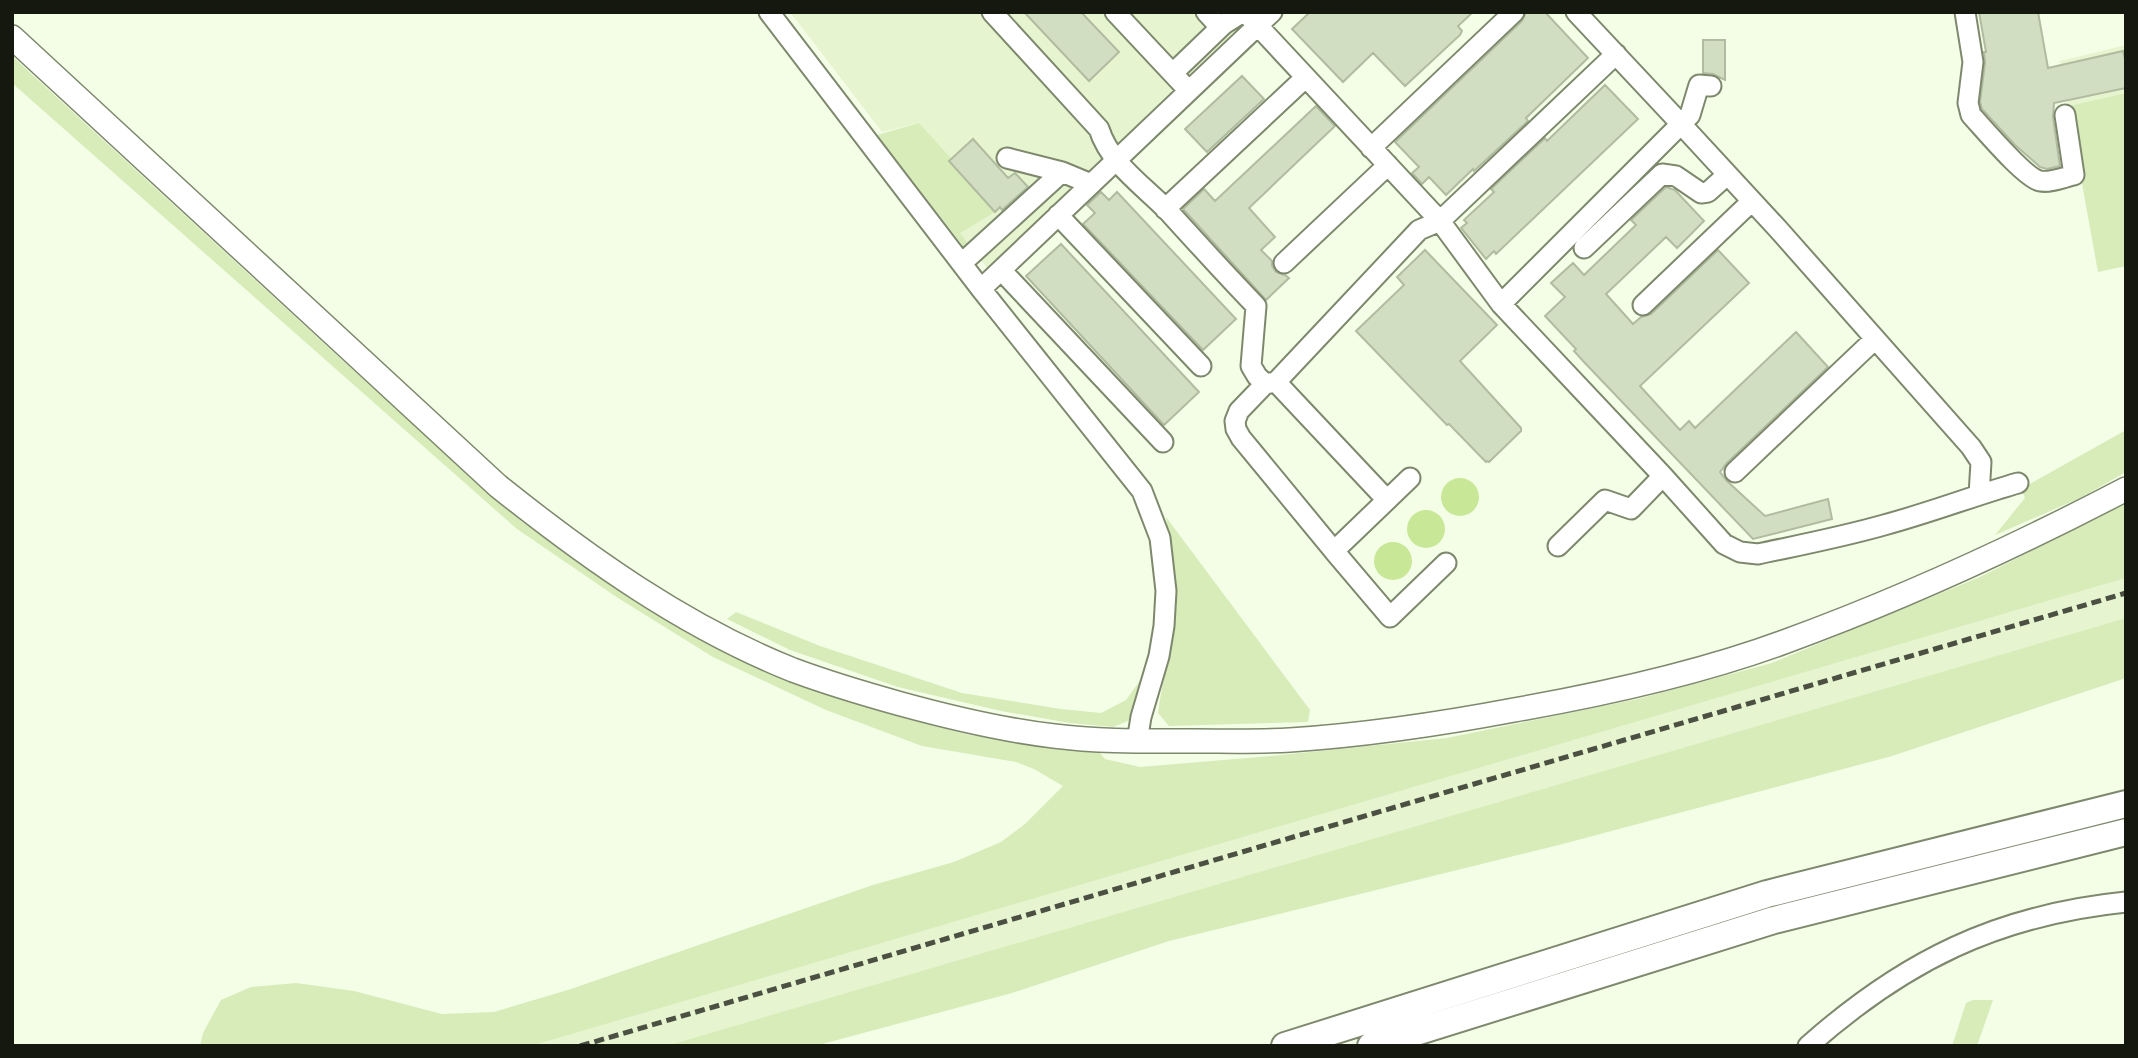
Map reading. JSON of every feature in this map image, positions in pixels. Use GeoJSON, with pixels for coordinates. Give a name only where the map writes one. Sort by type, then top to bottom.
{"type":"FeatureCollection","features":[{"type":"Feature","properties":{"kind":"highway"},"geometry":{"type":"LineString","coordinates":[[1285,1046],[1767,894],[2126,804]]}},
{"type":"Feature","properties":{"kind":"highway"},"geometry":{"type":"LineString","coordinates":[[1371,1046],[1774,920],[2126,832]]}},
{"type":"Feature","properties":{"kind":"main road"},"geometry":{"type":"LineString","coordinates":[[12,37],[498,486],[588,555],[658,601],[722,636],[792,669],[862,693],[974,724],[1057,737],[1137,741],[1285,740],[1449,722],[1587,697],[1685,673],[1782,643],[1940,580],[2126,489]]}},
{"type":"Feature","properties":{"kind":"street"},"geometry":{"type":"LineString","coordinates":[[769,12],[981,289],[1142,491],[1160,538],[1167,591],[1159,656],[1141,717],[1137,741]]}},
{"type":"Feature","properties":{"kind":"street"},"geometry":{"type":"LineString","coordinates":[[992,12],[1099,130],[1115,159],[1256,306],[1251,366],[1257,376],[1270,383],[1387,500]]}},
{"type":"Feature","properties":{"kind":"street"},"geometry":{"type":"LineString","coordinates":[[1115,12],[1189,91]]}},
{"type":"Feature","properties":{"kind":"street"},"geometry":{"type":"LineString","coordinates":[[1206,12],[1220,27]]}},
{"type":"Feature","properties":{"kind":"street"},"geometry":{"type":"LineString","coordinates":[[1173,74],[1220,27],[1272,12]]}},
{"type":"Feature","properties":{"kind":"street"},"geometry":{"type":"LineString","coordinates":[[1576,12],[1752,201],[1978,456],[1981,462],[1979,495]]}},
{"type":"Feature","properties":{"kind":"street"},"geometry":{"type":"LineString","coordinates":[[1965,12],[1973,62],[1968,103],[1971,115],[2025,172],[2037,181],[2046,182],[2074,175],[2065,115]]}},
{"type":"Feature","properties":{"kind":"street"},"geometry":{"type":"LineString","coordinates":[[1371,148],[1510,14]]}},
{"type":"Feature","properties":{"kind":"street"},"geometry":{"type":"LineString","coordinates":[[981,289],[1189,91],[1249,17]]}},
{"type":"Feature","properties":{"kind":"street"},"geometry":{"type":"LineString","coordinates":[[1249,17],[1440,221],[1501,304],[1724,544],[1740,552],[1758,554],[1882,526],[2018,483]]}},
{"type":"Feature","properties":{"kind":"street"},"geometry":{"type":"LineString","coordinates":[[1446,564],[1390,617],[1241,438],[1236,429],[1236,421],[1242,406],[1270,383],[1419,230],[1440,221],[1616,54]]}},
{"type":"Feature","properties":{"kind":"street"},"geometry":{"type":"LineString","coordinates":[[1165,209],[1306,78]]}},
{"type":"Feature","properties":{"kind":"street"},"geometry":{"type":"LineString","coordinates":[[1501,304],[1690,115],[1699,85],[1711,86]]}},
{"type":"Feature","properties":{"kind":"street"},"geometry":{"type":"LineString","coordinates":[[1007,158],[1062,172],[1091,184]]}},
{"type":"Feature","properties":{"kind":"street"},"geometry":{"type":"LineString","coordinates":[[1284,263],[1388,165]]}},
{"type":"Feature","properties":{"kind":"street"},"geometry":{"type":"LineString","coordinates":[[961,263],[1062,172]]}},
{"type":"Feature","properties":{"kind":"street"},"geometry":{"type":"LineString","coordinates":[[1584,248],[1662,174],[1676,176],[1701,193],[1708,192],[1727,174]]}},
{"type":"Feature","properties":{"kind":"street"},"geometry":{"type":"LineString","coordinates":[[1643,304],[1752,201]]}},
{"type":"Feature","properties":{"kind":"street"},"geometry":{"type":"LineString","coordinates":[[1058,215],[1201,366]]}},
{"type":"Feature","properties":{"kind":"street"},"geometry":{"type":"LineString","coordinates":[[1002,271],[1163,442]]}},
{"type":"Feature","properties":{"kind":"street"},"geometry":{"type":"LineString","coordinates":[[1735,472],[1875,339]]}},
{"type":"Feature","properties":{"kind":"street"},"geometry":{"type":"LineString","coordinates":[[1558,546],[1605,500],[1631,509],[1663,476]]}},
{"type":"Feature","properties":{"kind":"street"},"geometry":{"type":"LineString","coordinates":[[1334,551],[1410,478]]}},
{"type":"Feature","properties":{"kind":"street"},"geometry":{"type":"LineString","coordinates":[[1808,1046],[1872,993],[1933,956],[1961,943],[2025,920],[2071,909],[2126,902]]}},
{"type":"Feature","properties":{"kind":"shaded area"},"geometry":{"type":"Polygon","coordinates":[[[790,12],[1228,12],[1242,27],[987,268],[960,233],[948,161],[951,158],[919,123],[882,132],[790,12]]]}},
{"type":"Feature","properties":{"kind":"shaded area"},"geometry":{"type":"Polygon","coordinates":[[[2126,45],[2126,93],[2068,106],[2060,61],[2126,45]]]}},
{"type":"Feature","properties":{"kind":"shaded area"},"geometry":{"type":"Polygon","coordinates":[[[12,56],[521,521],[631,599],[716,647],[868,708],[969,735],[1099,752],[1105,759],[1140,767],[1447,738],[1638,699],[1772,663],[1980,577],[2126,503],[2126,578],[531,1046],[200,1046],[203,1033],[221,1000],[251,987],[296,983],[354,991],[442,1014],[494,1012],[571,989],[873,885],[954,862],[1001,842],[1025,824],[1063,786],[1016,762],[922,746],[826,710],[713,657],[618,598],[517,529],[12,83],[12,56]]]}},
{"type":"Feature","properties":{"kind":"shaded area"},"geometry":{"type":"Polygon","coordinates":[[[2126,93],[2126,266],[2098,272],[2068,106],[2126,93]]]}},
{"type":"Feature","properties":{"kind":"shaded area"},"geometry":{"type":"Polygon","coordinates":[[[919,123],[995,212],[960,233],[970,246],[963,246],[877,135],[919,123]]]}},
{"type":"Feature","properties":{"kind":"shaded area"},"geometry":{"type":"Polygon","coordinates":[[[2126,430],[2126,472],[2080,498],[1995,535],[2025,498],[2021,489],[2126,430]]]}},
{"type":"Feature","properties":{"kind":"shaded area"},"geometry":{"type":"Polygon","coordinates":[[[1460,478],[1474,483],[1479,497],[1474,511],[1460,516],[1446,511],[1441,497],[1446,483],[1460,478]]]}},
{"type":"Feature","properties":{"kind":"shaded area"},"geometry":{"type":"Polygon","coordinates":[[[1426,510],[1440,515],[1445,529],[1440,543],[1426,548],[1412,543],[1407,529],[1412,515],[1426,510]]]}},
{"type":"Feature","properties":{"kind":"shaded area"},"geometry":{"type":"Polygon","coordinates":[[[1166,517],[1310,710],[1308,722],[1169,726],[1158,713],[1176,604],[1166,517]]]}},
{"type":"Feature","properties":{"kind":"shaded area"},"geometry":{"type":"Polygon","coordinates":[[[1393,542],[1407,547],[1412,561],[1407,575],[1393,580],[1379,575],[1374,561],[1379,547],[1393,542]]]}},
{"type":"Feature","properties":{"kind":"shaded area"},"geometry":{"type":"Polygon","coordinates":[[[2126,578],[2126,618],[1930,676],[666,1046],[531,1046],[2126,578]]]}},
{"type":"Feature","properties":{"kind":"shaded area"},"geometry":{"type":"Polygon","coordinates":[[[736,612],[820,646],[962,693],[1061,709],[1101,713],[1126,700],[1152,657],[1138,708],[1128,721],[1113,727],[1070,723],[1001,711],[898,687],[790,650],[727,619],[736,612]]]}},
{"type":"Feature","properties":{"kind":"shaded area"},"geometry":{"type":"Polygon","coordinates":[[[2126,618],[2126,678],[1892,756],[1559,845],[1169,941],[1012,993],[815,1046],[666,1046],[2126,618]]]}},
{"type":"Feature","properties":{"kind":"shaded area"},"geometry":{"type":"Polygon","coordinates":[[[1973,1000],[1993,1000],[1977,1046],[1952,1046],[1966,1003],[1973,1000]]]}},
{"type":"Feature","properties":{"kind":"building"},"geometry":{"type":"Polygon","coordinates":[[[1024,12],[1081,12],[1119,52],[1089,81],[1024,12]]]}},
{"type":"Feature","properties":{"kind":"building"},"geometry":{"type":"Polygon","coordinates":[[[1310,12],[1473,12],[1458,26],[1462,31],[1460,35],[1405,86],[1373,53],[1343,82],[1292,29],[1310,12]]]}},
{"type":"Feature","properties":{"kind":"building"},"geometry":{"type":"Polygon","coordinates":[[[1526,12],[1545,12],[1588,58],[1526,118],[1528,121],[1446,195],[1429,177],[1422,184],[1412,173],[1419,167],[1395,142],[1522,21],[1526,12]]]}},
{"type":"Feature","properties":{"kind":"building"},"geometry":{"type":"Polygon","coordinates":[[[1979,12],[2038,12],[2048,68],[2123,51],[2126,88],[2054,103],[2053,117],[2060,166],[2047,169],[2040,167],[2014,144],[1982,109],[1980,102],[1986,52],[1979,12]]]}},
{"type":"Feature","properties":{"kind":"building"},"geometry":{"type":"Polygon","coordinates":[[[1703,40],[1725,40],[1725,80],[1703,73],[1703,40]]]}},
{"type":"Feature","properties":{"kind":"building"},"geometry":{"type":"Polygon","coordinates":[[[1242,76],[1264,99],[1207,152],[1185,129],[1242,76]]]}},
{"type":"Feature","properties":{"kind":"building"},"geometry":{"type":"Polygon","coordinates":[[[1605,85],[1638,119],[1496,254],[1494,251],[1486,259],[1461,228],[1467,223],[1464,220],[1494,192],[1491,189],[1545,138],[1547,141],[1605,85]]]}},
{"type":"Feature","properties":{"kind":"building"},"geometry":{"type":"Polygon","coordinates":[[[1316,106],[1335,126],[1249,208],[1275,237],[1261,250],[1272,261],[1276,272],[1289,278],[1266,300],[1183,209],[1204,189],[1215,201],[1316,106]]]}},
{"type":"Feature","properties":{"kind":"building"},"geometry":{"type":"Polygon","coordinates":[[[973,139],[1008,178],[1015,173],[1028,187],[1002,210],[1000,207],[995,212],[949,161],[973,139]]]}},
{"type":"Feature","properties":{"kind":"building"},"geometry":{"type":"Polygon","coordinates":[[[1666,187],[1675,190],[1704,221],[1677,248],[1666,237],[1606,294],[1633,324],[1641,317],[1651,314],[1718,250],[1749,283],[1640,386],[1680,430],[1689,421],[1695,428],[1796,332],[1828,367],[1720,472],[1765,516],[1828,499],[1832,519],[1753,539],[1584,362],[1574,351],[1576,349],[1545,316],[1565,297],[1551,283],[1573,263],[1584,275],[1636,225],[1631,220],[1666,187]]]}},
{"type":"Feature","properties":{"kind":"building"},"geometry":{"type":"Polygon","coordinates":[[[1101,192],[1109,200],[1117,192],[1236,319],[1203,350],[1083,224],[1095,213],[1087,205],[1101,192]]]}},
{"type":"Feature","properties":{"kind":"building"},"geometry":{"type":"Polygon","coordinates":[[[1061,244],[1199,392],[1164,425],[1026,276],[1061,244]]]}},
{"type":"Feature","properties":{"kind":"building"},"geometry":{"type":"Polygon","coordinates":[[[1425,250],[1497,325],[1460,361],[1521,428],[1489,462],[1447,425],[1356,331],[1404,285],[1397,277],[1425,250]]]}},
{"type":"Feature","properties":{"kind":"railway"},"geometry":{"type":"LineString","coordinates":[[580,1046],[2126,593]]}}]}
